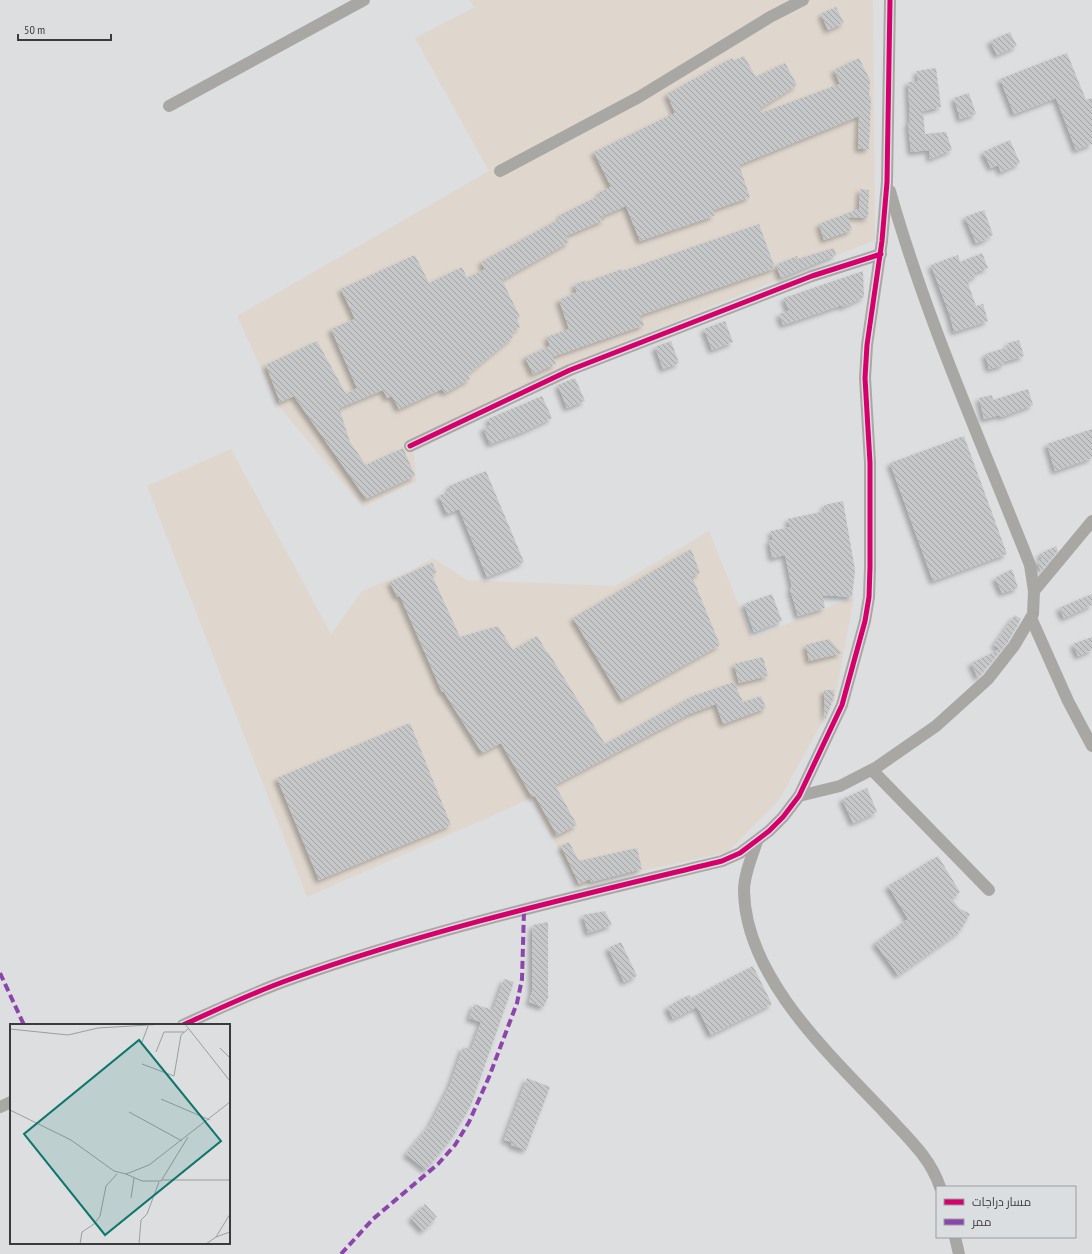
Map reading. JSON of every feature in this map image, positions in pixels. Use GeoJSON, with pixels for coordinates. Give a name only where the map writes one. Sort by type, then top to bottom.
{"type":"FeatureCollection","features":[{"type":"Feature","properties":{"kind":"street"},"geometry":{"type":"LineString","coordinates":[[169,106],[364,0]]}},
{"type":"Feature","properties":{"kind":"street"},"geometry":{"type":"LineString","coordinates":[[500,171],[639,96],[770,17],[803,0]]}},
{"type":"Feature","properties":{"kind":"street"},"geometry":{"type":"LineString","coordinates":[[184,1024],[290,979],[358,957],[524,910],[722,862],[740,853],[756,841],[783,817],[799,796],[842,705],[857,656],[869,598],[870,471],[866,345],[880,254],[887,182],[890,0]]}},
{"type":"Feature","properties":{"kind":"street"},"geometry":{"type":"LineString","coordinates":[[799,796],[840,786],[872,770],[936,726],[979,688],[1014,646],[1031,618],[1034,608],[1034,591],[1030,565],[945,354],[903,236],[887,182]]}},
{"type":"Feature","properties":{"kind":"street"},"geometry":{"type":"LineString","coordinates":[[410,446],[570,370],[812,276],[880,254]]}},
{"type":"Feature","properties":{"kind":"street"},"geometry":{"type":"LineString","coordinates":[[1034,591],[1092,521]]}},
{"type":"Feature","properties":{"kind":"street"},"geometry":{"type":"LineString","coordinates":[[1031,618],[1068,701],[1092,746]]}},
{"type":"Feature","properties":{"kind":"street"},"geometry":{"type":"LineString","coordinates":[[872,770],[989,890]]}},
{"type":"Feature","properties":{"kind":"street"},"geometry":{"type":"LineString","coordinates":[[756,841],[746,876],[745,904],[749,928],[768,972],[785,1000],[811,1032],[910,1139],[926,1159],[940,1186]]}},
{"type":"Feature","properties":{"kind":"street"},"geometry":{"type":"LineString","coordinates":[[0,1107],[10,1102]]}},
{"type":"Feature","properties":{"kind":"street"},"geometry":{"type":"LineString","coordinates":[[956,1238],[959,1254]]}},
{"type":"Feature","properties":{"kind":"shaded area"},"geometry":{"type":"Polygon","coordinates":[[[469,0],[873,0],[875,240],[549,373],[413,441],[416,481],[363,507],[278,405],[237,316],[489,171],[415,38],[475,7],[469,0]]]}},
{"type":"Feature","properties":{"kind":"shaded area"},"geometry":{"type":"Polygon","coordinates":[[[231,449],[331,634],[362,591],[411,571],[433,558],[467,580],[615,586],[709,531],[752,638],[854,597],[835,699],[779,800],[728,852],[609,878],[578,887],[532,798],[307,897],[147,486],[231,449]]]}},
{"type":"Feature","properties":{"kind":"building"},"geometry":{"type":"Polygon","coordinates":[[[836,7],[844,23],[828,30],[821,14],[836,7]]]}},
{"type":"Feature","properties":{"kind":"building"},"geometry":{"type":"Polygon","coordinates":[[[1010,32],[1017,46],[997,55],[990,41],[1010,32]]]}},
{"type":"Feature","properties":{"kind":"building"},"geometry":{"type":"Polygon","coordinates":[[[1067,53],[1086,100],[1092,98],[1092,144],[1076,150],[1056,98],[1014,114],[1000,79],[1067,53]]]}},
{"type":"Feature","properties":{"kind":"building"},"geometry":{"type":"Polygon","coordinates":[[[744,56],[756,77],[785,63],[797,85],[759,109],[761,113],[840,84],[834,70],[859,58],[870,80],[869,96],[871,97],[869,149],[858,149],[859,116],[739,165],[750,197],[713,210],[714,216],[640,241],[626,206],[602,216],[604,220],[566,236],[569,242],[502,280],[520,317],[517,319],[520,327],[512,333],[513,337],[468,374],[470,379],[445,393],[442,389],[399,409],[392,396],[387,398],[383,390],[339,408],[350,442],[366,465],[403,448],[415,476],[366,499],[294,396],[280,402],[266,365],[317,341],[346,394],[357,388],[331,329],[355,319],[341,289],[415,255],[429,283],[462,267],[467,278],[485,269],[481,262],[561,218],[560,215],[601,195],[599,192],[611,187],[594,152],[675,113],[667,94],[732,58],[734,61],[744,56]]]}},
{"type":"Feature","properties":{"kind":"building"},"geometry":{"type":"Polygon","coordinates":[[[936,68],[941,107],[923,111],[925,134],[946,132],[952,150],[930,159],[929,150],[911,152],[908,123],[910,122],[908,82],[918,81],[917,71],[936,68]]]}},
{"type":"Feature","properties":{"kind":"building"},"geometry":{"type":"Polygon","coordinates":[[[969,93],[976,114],[960,119],[954,98],[969,93]]]}},
{"type":"Feature","properties":{"kind":"building"},"geometry":{"type":"Polygon","coordinates":[[[1010,140],[1020,163],[1001,172],[998,165],[991,168],[983,152],[1010,140]]]}},
{"type":"Feature","properties":{"kind":"building"},"geometry":{"type":"Polygon","coordinates":[[[860,189],[869,190],[868,218],[848,217],[852,230],[824,240],[819,224],[859,209],[860,189]]]}},
{"type":"Feature","properties":{"kind":"building"},"geometry":{"type":"Polygon","coordinates":[[[984,210],[993,235],[987,237],[988,239],[976,243],[965,217],[984,210]]]}},
{"type":"Feature","properties":{"kind":"building"},"geometry":{"type":"Polygon","coordinates":[[[759,224],[775,268],[641,315],[644,325],[552,357],[556,364],[533,374],[525,357],[550,346],[547,337],[569,329],[559,300],[577,292],[574,285],[585,280],[586,282],[622,269],[623,271],[759,224]]]}},
{"type":"Feature","properties":{"kind":"building"},"geometry":{"type":"Polygon","coordinates":[[[834,248],[836,255],[781,278],[776,265],[797,256],[798,259],[834,248]]]}},
{"type":"Feature","properties":{"kind":"building"},"geometry":{"type":"Polygon","coordinates":[[[982,253],[988,268],[976,272],[977,276],[967,280],[976,306],[983,304],[988,321],[954,332],[950,316],[931,265],[958,255],[960,262],[982,253]]]}},
{"type":"Feature","properties":{"kind":"building"},"geometry":{"type":"Polygon","coordinates":[[[863,271],[864,297],[843,307],[842,305],[783,325],[779,314],[789,311],[784,298],[863,271]]]}},
{"type":"Feature","properties":{"kind":"building"},"geometry":{"type":"Polygon","coordinates":[[[725,321],[733,342],[712,350],[704,329],[725,321]]]}},
{"type":"Feature","properties":{"kind":"building"},"geometry":{"type":"Polygon","coordinates":[[[1019,340],[1024,356],[1003,362],[1004,365],[989,369],[985,354],[1009,347],[1008,343],[1019,340]]]}},
{"type":"Feature","properties":{"kind":"building"},"geometry":{"type":"Polygon","coordinates":[[[671,341],[679,363],[663,369],[655,347],[671,341]]]}},
{"type":"Feature","properties":{"kind":"building"},"geometry":{"type":"Polygon","coordinates":[[[575,378],[585,401],[567,408],[558,385],[575,378]]]}},
{"type":"Feature","properties":{"kind":"building"},"geometry":{"type":"Polygon","coordinates":[[[1028,389],[1033,405],[1001,417],[1000,415],[984,419],[979,398],[992,395],[993,400],[1028,389]]]}},
{"type":"Feature","properties":{"kind":"building"},"geometry":{"type":"Polygon","coordinates":[[[542,396],[552,418],[525,431],[490,444],[483,428],[491,425],[488,419],[542,396]]]}},
{"type":"Feature","properties":{"kind":"building"},"geometry":{"type":"Polygon","coordinates":[[[1092,429],[1092,458],[1055,471],[1047,444],[1092,429]]]}},
{"type":"Feature","properties":{"kind":"building"},"geometry":{"type":"Polygon","coordinates":[[[964,436],[1007,554],[933,581],[890,463],[964,436]]]}},
{"type":"Feature","properties":{"kind":"building"},"geometry":{"type":"Polygon","coordinates":[[[486,471],[524,562],[487,577],[459,509],[447,514],[439,496],[451,490],[449,486],[486,471]]]}},
{"type":"Feature","properties":{"kind":"building"},"geometry":{"type":"Polygon","coordinates":[[[843,501],[855,570],[852,597],[822,595],[825,608],[798,616],[790,589],[792,588],[785,555],[772,558],[769,540],[773,540],[771,531],[790,527],[788,519],[825,511],[824,505],[843,501]]]}},
{"type":"Feature","properties":{"kind":"building"},"geometry":{"type":"Polygon","coordinates":[[[1056,546],[1058,551],[1041,571],[1037,562],[1042,559],[1040,554],[1056,546]]]}},
{"type":"Feature","properties":{"kind":"building"},"geometry":{"type":"Polygon","coordinates":[[[691,549],[700,573],[692,576],[720,645],[622,700],[573,618],[691,549]]]}},
{"type":"Feature","properties":{"kind":"building"},"geometry":{"type":"Polygon","coordinates":[[[432,563],[437,572],[432,575],[460,637],[498,626],[513,650],[537,636],[605,744],[693,696],[734,682],[743,702],[761,696],[766,708],[723,724],[716,704],[689,714],[555,785],[577,825],[557,835],[535,796],[532,797],[501,743],[482,753],[444,692],[442,692],[400,596],[397,597],[390,582],[432,563]]]}},
{"type":"Feature","properties":{"kind":"building"},"geometry":{"type":"Polygon","coordinates":[[[1012,569],[1018,588],[1002,593],[995,578],[1012,569]]]}},
{"type":"Feature","properties":{"kind":"building"},"geometry":{"type":"Polygon","coordinates":[[[772,594],[782,621],[754,632],[744,604],[772,594]]]}},
{"type":"Feature","properties":{"kind":"building"},"geometry":{"type":"Polygon","coordinates":[[[1092,594],[1092,605],[1064,618],[1059,608],[1092,594]]]}},
{"type":"Feature","properties":{"kind":"building"},"geometry":{"type":"Polygon","coordinates":[[[1015,615],[1021,619],[1008,642],[978,678],[971,663],[1000,649],[994,645],[1015,615]]]}},
{"type":"Feature","properties":{"kind":"building"},"geometry":{"type":"Polygon","coordinates":[[[1092,637],[1092,650],[1078,656],[1073,644],[1092,637]]]}},
{"type":"Feature","properties":{"kind":"building"},"geometry":{"type":"Polygon","coordinates":[[[829,639],[842,653],[809,661],[806,645],[829,639]]]}},
{"type":"Feature","properties":{"kind":"building"},"geometry":{"type":"Polygon","coordinates":[[[763,657],[768,676],[739,683],[734,664],[763,657]]]}},
{"type":"Feature","properties":{"kind":"building"},"geometry":{"type":"Polygon","coordinates":[[[824,690],[834,690],[834,697],[825,720],[824,690]]]}},
{"type":"Feature","properties":{"kind":"building"},"geometry":{"type":"Polygon","coordinates":[[[410,723],[451,825],[319,880],[277,778],[410,723]]]}},
{"type":"Feature","properties":{"kind":"building"},"geometry":{"type":"Polygon","coordinates":[[[867,788],[877,812],[853,823],[842,799],[867,788]]]}},
{"type":"Feature","properties":{"kind":"building"},"geometry":{"type":"Polygon","coordinates":[[[569,842],[579,861],[637,848],[642,869],[591,882],[590,879],[579,884],[561,846],[569,842]]]}},
{"type":"Feature","properties":{"kind":"building"},"geometry":{"type":"Polygon","coordinates":[[[938,856],[960,892],[952,899],[959,908],[970,914],[960,931],[898,975],[875,943],[908,919],[888,886],[938,856]]]}},
{"type":"Feature","properties":{"kind":"building"},"geometry":{"type":"Polygon","coordinates":[[[605,911],[612,925],[588,933],[583,915],[605,911]]]}},
{"type":"Feature","properties":{"kind":"building"},"geometry":{"type":"Polygon","coordinates":[[[548,922],[548,998],[543,1007],[529,1002],[532,992],[532,935],[533,925],[548,922]]]}},
{"type":"Feature","properties":{"kind":"building"},"geometry":{"type":"Polygon","coordinates":[[[621,942],[637,976],[624,982],[608,948],[621,942]]]}},
{"type":"Feature","properties":{"kind":"building"},"geometry":{"type":"Polygon","coordinates":[[[753,966],[772,1004],[711,1035],[697,1007],[673,1019],[667,1007],[689,995],[691,998],[753,966]]]}},
{"type":"Feature","properties":{"kind":"building"},"geometry":{"type":"Polygon","coordinates":[[[504,979],[514,982],[471,1105],[452,1138],[426,1170],[406,1154],[430,1125],[450,1085],[463,1047],[471,1050],[481,1022],[469,1018],[474,1004],[493,1010],[504,979]]]}},
{"type":"Feature","properties":{"kind":"building"},"geometry":{"type":"Polygon","coordinates":[[[527,1078],[550,1087],[526,1150],[511,1145],[512,1142],[504,1140],[527,1078]]]}},
{"type":"Feature","properties":{"kind":"building"},"geometry":{"type":"Polygon","coordinates":[[[425,1204],[437,1217],[423,1231],[411,1218],[425,1204]]]}},
{"type":"Feature","properties":{"kind":"marked path"},"geometry":{"type":"LineString","coordinates":[[341,1254],[373,1219],[438,1164],[455,1145],[469,1122],[489,1077],[517,1003],[522,979],[524,910]]}},
{"type":"Feature","properties":{"kind":"marked path"},"geometry":{"type":"LineString","coordinates":[[0,973],[24,1024]]}},
{"type":"Feature","properties":{"kind":"cycle path"},"geometry":{"type":"LineString","coordinates":[[185,1024],[277,984],[397,944],[505,914],[722,861],[740,853],[769,831],[783,817],[799,796],[842,705],[865,621],[869,597],[870,463],[865,378],[867,345],[882,241],[887,182],[890,0]]}},
{"type":"Feature","properties":{"kind":"cycle path"},"geometry":{"type":"LineString","coordinates":[[410,446],[570,370],[812,276],[881,254]]}}]}
